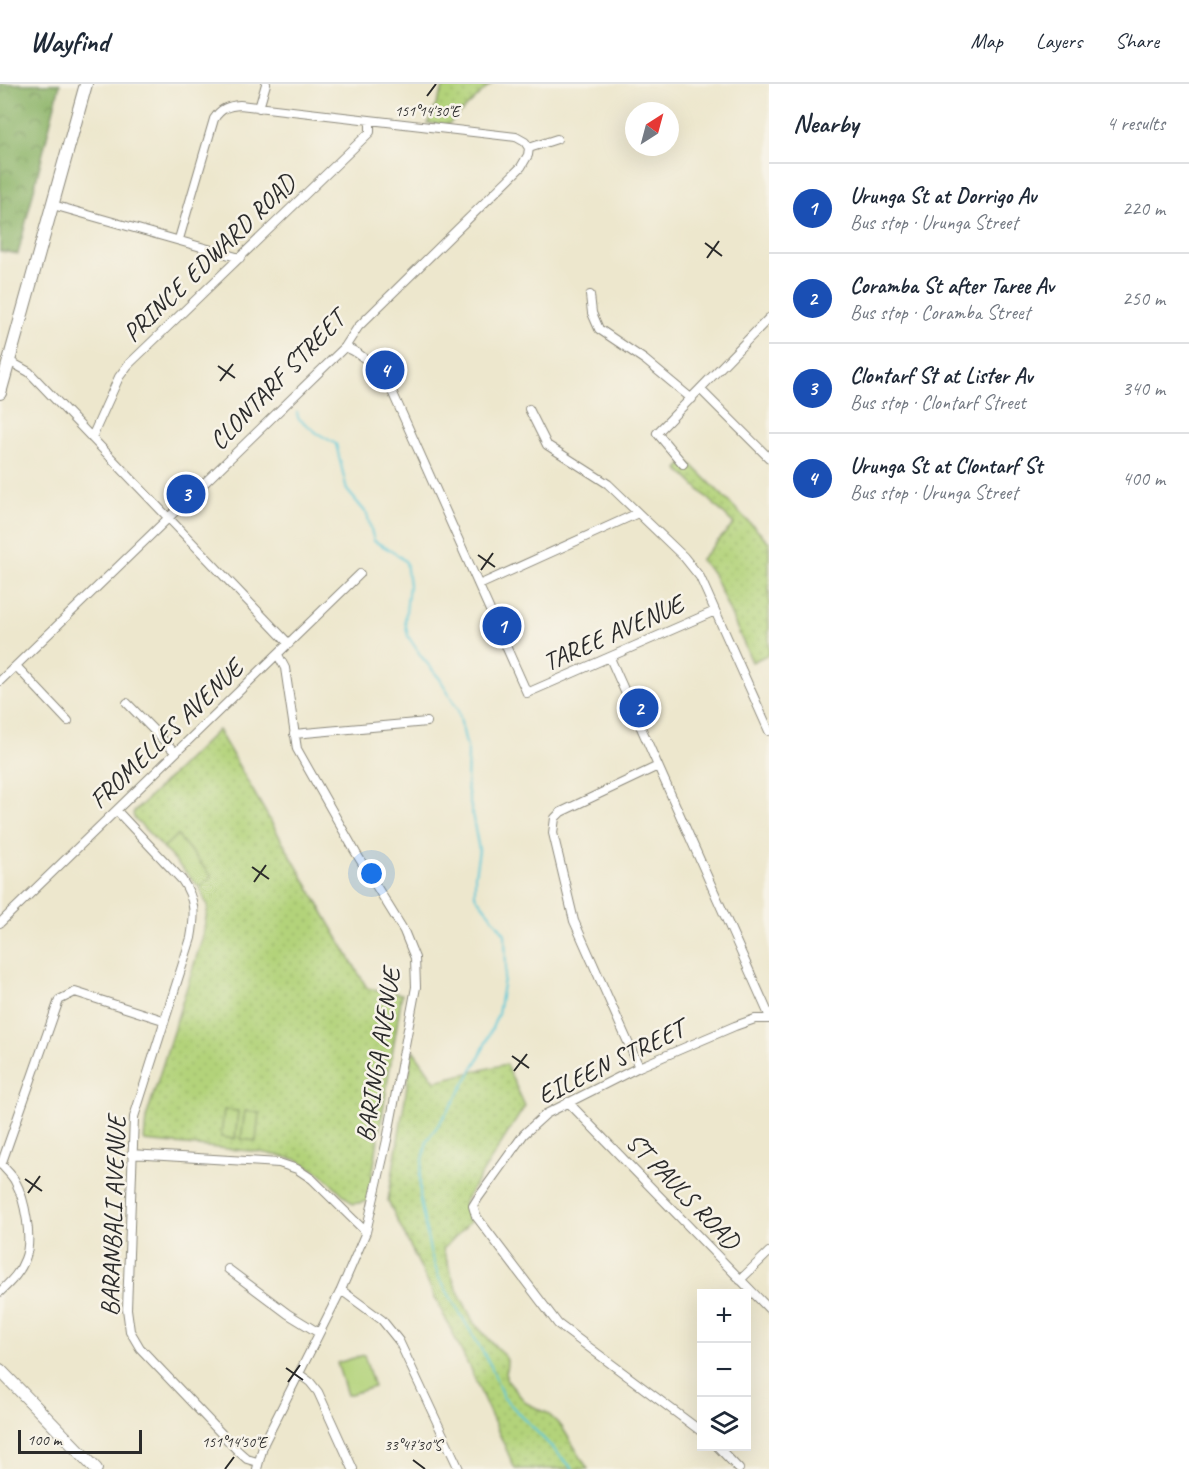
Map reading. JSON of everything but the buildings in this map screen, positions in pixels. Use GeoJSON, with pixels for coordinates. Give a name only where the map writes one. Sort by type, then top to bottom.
{"type":"FeatureCollection","features":[{"type":"Feature","properties":{"kind":"main road"},"geometry":{"type":"LineString","coordinates":[[0,393],[86,84]]}},
{"type":"Feature","properties":{"kind":"main road"},"geometry":{"type":"LineString","coordinates":[[0,1370],[96,1469]]}},
{"type":"Feature","properties":{"kind":"street"},"geometry":{"type":"LineString","coordinates":[[259,108],[266,84]]}},
{"type":"Feature","properties":{"kind":"street"},"geometry":{"type":"LineString","coordinates":[[179,239],[214,119],[220,110],[230,106],[240,105],[370,122],[516,137],[525,142],[529,148],[557,139]]}},
{"type":"Feature","properties":{"kind":"street","name":"PRINCE EDWARD ROAD"},"geometry":{"type":"LineString","coordinates":[[92,437],[119,377],[128,365],[370,132],[370,122]]}},
{"type":"Feature","properties":{"kind":"street","name":"CLONTARF STREET"},"geometry":{"type":"LineString","coordinates":[[0,681],[345,347],[358,327],[521,167],[529,148]]}},
{"type":"Feature","properties":{"kind":"street"},"geometry":{"type":"LineString","coordinates":[[53,205],[240,258]]}},
{"type":"Feature","properties":{"kind":"street"},"geometry":{"type":"LineString","coordinates":[[590,295],[592,313],[598,329],[645,360],[692,399]]}},
{"type":"Feature","properties":{"kind":"street"},"geometry":{"type":"LineString","coordinates":[[683,464],[657,433],[769,318]]}},
{"type":"Feature","properties":{"kind":"street"},"geometry":{"type":"LineString","coordinates":[[345,347],[360,353],[380,373],[391,389],[479,585],[638,513]]}},
{"type":"Feature","properties":{"kind":"street"},"geometry":{"type":"LineString","coordinates":[[9,361],[29,372],[289,644]]}},
{"type":"Feature","properties":{"kind":"street"},"geometry":{"type":"LineString","coordinates":[[701,390],[769,458]]}},
{"type":"Feature","properties":{"kind":"street"},"geometry":{"type":"LineString","coordinates":[[529,408],[547,446],[608,484],[684,557],[700,577],[767,720],[769,731]]}},
{"type":"Feature","properties":{"kind":"street","name":"FROMELLES AVENUE"},"geometry":{"type":"LineString","coordinates":[[0,923],[360,574]]}},
{"type":"Feature","properties":{"kind":"street","name":"TAREE AVENUE"},"geometry":{"type":"LineString","coordinates":[[479,585],[527,693],[715,611]]}},
{"type":"Feature","properties":{"kind":"street","name":"BARINGA AVENUE"},"geometry":{"type":"LineString","coordinates":[[257,1466],[264,1443],[341,1290],[366,1232],[387,1140],[416,987],[415,958],[404,932],[297,749],[285,668],[278,655]]}},
{"type":"Feature","properties":{"kind":"street"},"geometry":{"type":"LineString","coordinates":[[610,658],[769,1017]]}},
{"type":"Feature","properties":{"kind":"street"},"geometry":{"type":"LineString","coordinates":[[16,666],[68,721]]}},
{"type":"Feature","properties":{"kind":"street"},"geometry":{"type":"LineString","coordinates":[[127,703],[175,752]]}},
{"type":"Feature","properties":{"kind":"street"},"geometry":{"type":"LineString","coordinates":[[294,734],[427,722]]}},
{"type":"Feature","properties":{"kind":"street"},"geometry":{"type":"LineString","coordinates":[[639,1067],[574,921],[553,833],[555,818],[561,812],[658,766]]}},
{"type":"Feature","properties":{"kind":"street","name":"BARANBALI AVENUE"},"geometry":{"type":"LineString","coordinates":[[117,811],[182,880],[190,892],[194,920],[191,938],[134,1117],[127,1309],[130,1331],[140,1348],[238,1451],[257,1466]]}},
{"type":"Feature","properties":{"kind":"street"},"geometry":{"type":"LineString","coordinates":[[0,1292],[15,1277],[26,1258],[29,1240],[23,1203],[15,1180],[1,1164],[59,1000],[75,992],[163,1020]]}},
{"type":"Feature","properties":{"kind":"street","name":"EILEEN STREET"},"geometry":{"type":"LineString","coordinates":[[697,1428],[558,1324],[476,1216],[474,1206],[524,1134],[546,1114],[639,1067],[741,1023],[769,1017]]}},
{"type":"Feature","properties":{"kind":"street","name":"ST PAULS ROAD"},"geometry":{"type":"LineString","coordinates":[[568,1102],[769,1310]]}},
{"type":"Feature","properties":{"kind":"street"},"geometry":{"type":"LineString","coordinates":[[131,1154],[279,1163],[297,1169],[312,1179],[366,1232]]}},
{"type":"Feature","properties":{"kind":"street"},"geometry":{"type":"LineString","coordinates":[[740,1280],[769,1252]]}},
{"type":"Feature","properties":{"kind":"street"},"geometry":{"type":"LineString","coordinates":[[228,1269],[288,1314],[319,1333]]}},
{"type":"Feature","properties":{"kind":"street"},"geometry":{"type":"LineString","coordinates":[[341,1290],[382,1320],[399,1341],[459,1469]]}},
{"type":"Feature","properties":{"kind":"street"},"geometry":{"type":"LineString","coordinates":[[299,1374],[318,1392],[353,1469]]}},
{"type":"Feature","properties":{"kind":"street"},"geometry":{"type":"LineString","coordinates":[[722,1451],[739,1469]]}},
{"type":"Feature","properties":{"kind":"green space"},"geometry":{"type":"Polygon","coordinates":[[[0,84],[60,84],[18,254],[0,251],[0,84]]]}},
{"type":"Feature","properties":{"kind":"green space"},"geometry":{"type":"Polygon","coordinates":[[[445,84],[491,84],[448,125],[428,123],[445,84]]]}},
{"type":"Feature","properties":{"kind":"green space"},"geometry":{"type":"Polygon","coordinates":[[[687,460],[769,542],[769,654],[752,662],[712,572],[700,560],[734,524],[678,469],[687,460]]]}},
{"type":"Feature","properties":{"kind":"green space"},"geometry":{"type":"Polygon","coordinates":[[[218,730],[367,988],[402,994],[368,1201],[353,1204],[324,1176],[299,1160],[260,1152],[144,1141],[146,1118],[202,939],[208,907],[193,878],[134,818],[133,813],[218,730]]]}},
{"type":"Feature","properties":{"kind":"green space"},"geometry":{"type":"Polygon","coordinates":[[[177,835],[212,877],[199,887],[163,848],[177,835]]]}},
{"type":"Feature","properties":{"kind":"green space"},"geometry":{"type":"Polygon","coordinates":[[[413,1050],[435,1081],[506,1064],[525,1106],[464,1202],[471,1221],[443,1249],[455,1285],[474,1323],[507,1359],[506,1379],[526,1403],[547,1413],[562,1427],[588,1469],[515,1469],[472,1373],[388,1201],[413,1050]]]}},
{"type":"Feature","properties":{"kind":"green space"},"geometry":{"type":"Polygon","coordinates":[[[224,1110],[238,1111],[235,1139],[221,1137],[224,1110]]]}},
{"type":"Feature","properties":{"kind":"green space"},"geometry":{"type":"Polygon","coordinates":[[[245,1111],[259,1113],[256,1141],[241,1139],[245,1111]]]}},
{"type":"Feature","properties":{"kind":"green space"},"geometry":{"type":"Polygon","coordinates":[[[364,1355],[374,1387],[347,1395],[337,1363],[364,1355]]]}},
{"type":"Feature","properties":{"kind":"waterway"},"geometry":{"type":"LineString","coordinates":[[297,412],[298,418],[336,444],[347,490],[367,514],[374,541],[406,562],[409,585],[405,621],[408,636],[440,679],[458,710],[468,752],[467,787],[479,850],[475,895],[505,934],[506,967],[498,1014],[480,1056],[454,1102],[427,1141],[420,1174],[420,1200],[430,1251],[439,1278],[491,1366],[503,1397],[573,1469]]}},
{"type":"Feature","properties":{"kind":"place","name":"Urunga St at Clontarf St"},"geometry":{"type":"Point","coordinates":[385,370]}},
{"type":"Feature","properties":{"kind":"place","name":"Clontarf St at Lister Av"},"geometry":{"type":"Point","coordinates":[186,494]}},
{"type":"Feature","properties":{"kind":"place","name":"Urunga St at Dorrigo Av"},"geometry":{"type":"Point","coordinates":[502,626]}},
{"type":"Feature","properties":{"kind":"place","name":"Coramba St after Taree Av"},"geometry":{"type":"Point","coordinates":[639,708]}}]}
